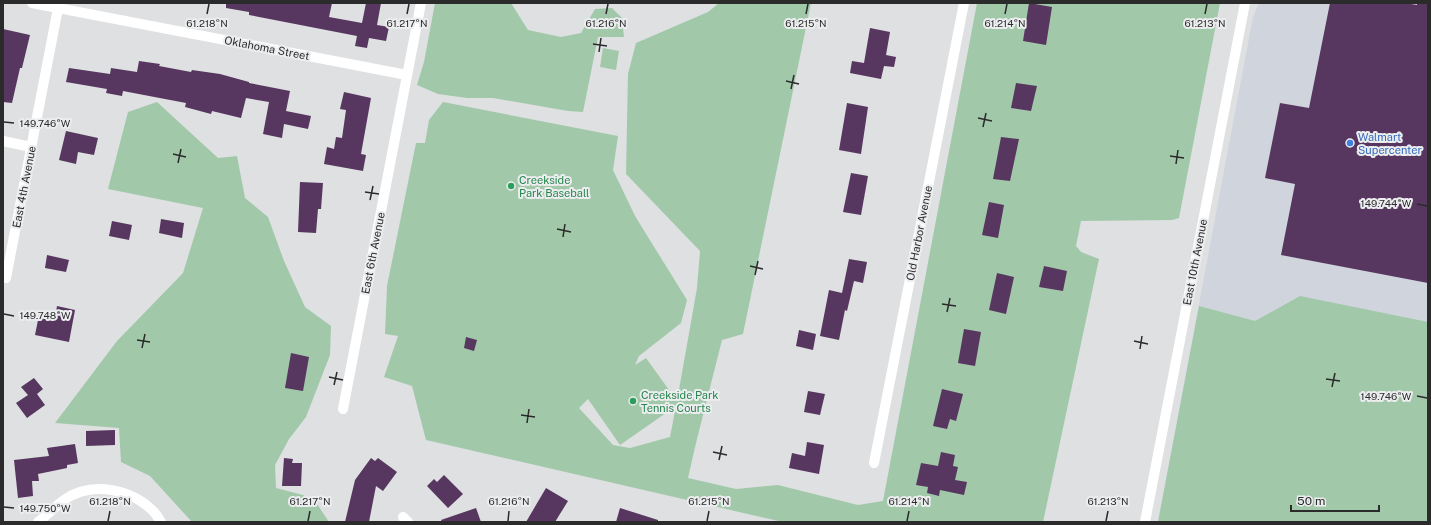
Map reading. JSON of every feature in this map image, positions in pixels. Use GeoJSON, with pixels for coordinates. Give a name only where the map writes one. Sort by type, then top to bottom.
{"type":"FeatureCollection","features":[{"type":"Feature","properties":{"kind":"street","name":"Oklahoma Street"},"geometry":{"type":"LineString","coordinates":[[32,3],[59,6],[407,75]]}},
{"type":"Feature","properties":{"kind":"street","name":"East 6th Avenue"},"geometry":{"type":"LineString","coordinates":[[343,409],[421,3]]}},
{"type":"Feature","properties":{"kind":"street","name":"Old Harbor Avenue"},"geometry":{"type":"LineString","coordinates":[[874,463],[964,3]]}},
{"type":"Feature","properties":{"kind":"street","name":"East 10th Avenue"},"geometry":{"type":"LineString","coordinates":[[1145,522],[1245,3]]}},
{"type":"Feature","properties":{"kind":"street","name":"East 4th Avenue"},"geometry":{"type":"LineString","coordinates":[[6,278],[59,6]]}},
{"type":"Feature","properties":{"kind":"street"},"geometry":{"type":"LineString","coordinates":[[3,141],[31,147]]}},
{"type":"Feature","properties":{"kind":"street"},"geometry":{"type":"LineString","coordinates":[[38,522],[65,500],[87,490],[110,489],[136,498],[154,512],[161,522]]}},
{"type":"Feature","properties":{"kind":"shaded area"},"geometry":{"type":"Polygon","coordinates":[[[1259,3],[1428,3],[1428,522],[1158,522],[1253,17],[1259,3]]]}},
{"type":"Feature","properties":{"kind":"green space"},"geometry":{"type":"Polygon","coordinates":[[[435,3],[511,3],[528,30],[561,37],[581,33],[595,9],[612,8],[622,18],[624,37],[598,37],[583,112],[568,111],[493,98],[467,98],[438,94],[417,85],[424,62],[435,3]]]}},
{"type":"Feature","properties":{"kind":"green space"},"geometry":{"type":"Polygon","coordinates":[[[719,3],[811,3],[743,334],[722,340],[688,478],[736,489],[778,485],[858,505],[883,501],[977,3],[1220,3],[1179,218],[1172,220],[1081,221],[1076,246],[1081,252],[1099,259],[1043,522],[783,522],[426,440],[412,386],[384,377],[398,336],[385,334],[387,286],[416,143],[425,143],[429,120],[443,102],[618,136],[613,170],[635,216],[687,300],[681,323],[639,356],[635,365],[646,358],[677,401],[697,288],[700,251],[626,174],[628,74],[636,43],[708,12],[719,3]],[[588,399],[579,408],[613,445],[630,448],[670,437],[676,406],[620,445],[588,399]]]}},
{"type":"Feature","properties":{"kind":"green space"},"geometry":{"type":"Polygon","coordinates":[[[603,48],[619,51],[616,70],[600,67],[603,48]]]}},
{"type":"Feature","properties":{"kind":"green space"},"geometry":{"type":"Polygon","coordinates":[[[157,102],[218,158],[237,156],[245,198],[268,217],[284,261],[305,307],[331,326],[330,355],[306,417],[289,439],[275,465],[276,488],[303,495],[315,501],[329,522],[192,522],[150,476],[121,462],[119,428],[55,423],[117,341],[183,273],[203,208],[108,189],[128,112],[157,102]]]}},
{"type":"Feature","properties":{"kind":"green space"},"geometry":{"type":"Polygon","coordinates":[[[1300,296],[1428,322],[1428,522],[1158,522],[1199,306],[1255,321],[1300,296]]]}},
{"type":"Feature","properties":{"kind":"building"},"geometry":{"type":"Polygon","coordinates":[[[226,3],[332,3],[329,17],[362,23],[366,3],[381,3],[377,25],[389,27],[386,41],[369,38],[367,48],[355,46],[357,36],[249,15],[249,12],[226,8],[226,3]]]}},
{"type":"Feature","properties":{"kind":"building"},"geometry":{"type":"Polygon","coordinates":[[[1029,3],[1052,7],[1046,45],[1023,41],[1029,3]]]}},
{"type":"Feature","properties":{"kind":"building","name":"Walmart Supercenter"},"geometry":{"type":"Polygon","coordinates":[[[1330,3],[1405,3],[1417,5],[1417,3],[1428,3],[1428,283],[1281,255],[1295,184],[1265,178],[1280,103],[1309,108],[1330,3]]]}},
{"type":"Feature","properties":{"kind":"building"},"geometry":{"type":"Polygon","coordinates":[[[870,28],[890,32],[886,55],[896,57],[894,67],[884,66],[881,79],[850,73],[852,61],[864,63],[870,28]]]}},
{"type":"Feature","properties":{"kind":"building"},"geometry":{"type":"Polygon","coordinates":[[[3,29],[30,35],[22,68],[20,68],[12,103],[3,102],[3,29]]]}},
{"type":"Feature","properties":{"kind":"building"},"geometry":{"type":"Polygon","coordinates":[[[139,61],[160,64],[159,66],[191,72],[192,70],[220,74],[249,83],[290,91],[286,111],[311,116],[308,129],[284,124],[282,138],[263,134],[269,102],[246,98],[241,118],[212,111],[211,114],[185,107],[186,103],[123,91],[122,96],[106,93],[107,89],[66,82],[69,68],[110,74],[111,68],[137,72],[139,61]]]}},
{"type":"Feature","properties":{"kind":"building"},"geometry":{"type":"Polygon","coordinates":[[[1016,83],[1037,86],[1031,111],[1011,108],[1016,83]]]}},
{"type":"Feature","properties":{"kind":"building"},"geometry":{"type":"Polygon","coordinates":[[[344,92],[371,98],[361,154],[366,155],[363,171],[324,164],[327,147],[334,149],[336,137],[342,138],[346,110],[340,109],[344,92]]]}},
{"type":"Feature","properties":{"kind":"building"},"geometry":{"type":"Polygon","coordinates":[[[847,103],[868,107],[861,154],[839,150],[847,103]]]}},
{"type":"Feature","properties":{"kind":"building"},"geometry":{"type":"Polygon","coordinates":[[[66,131],[98,138],[94,155],[78,152],[76,164],[59,160],[66,131]]]}},
{"type":"Feature","properties":{"kind":"building"},"geometry":{"type":"Polygon","coordinates":[[[1001,137],[1019,139],[1010,181],[993,179],[1001,137]]]}},
{"type":"Feature","properties":{"kind":"building"},"geometry":{"type":"Polygon","coordinates":[[[851,173],[868,176],[861,215],[843,212],[851,173]]]}},
{"type":"Feature","properties":{"kind":"building"},"geometry":{"type":"Polygon","coordinates":[[[300,182],[323,183],[321,209],[318,209],[316,233],[298,232],[300,182]]]}},
{"type":"Feature","properties":{"kind":"building"},"geometry":{"type":"Polygon","coordinates":[[[989,202],[1004,205],[998,238],[982,235],[989,202]]]}},
{"type":"Feature","properties":{"kind":"building"},"geometry":{"type":"Polygon","coordinates":[[[161,219],[184,223],[182,238],[159,233],[161,219]]]}},
{"type":"Feature","properties":{"kind":"building"},"geometry":{"type":"Polygon","coordinates":[[[112,221],[132,225],[129,240],[109,236],[112,221]]]}},
{"type":"Feature","properties":{"kind":"building"},"geometry":{"type":"Polygon","coordinates":[[[47,255],[69,260],[66,272],[45,268],[47,255]]]}},
{"type":"Feature","properties":{"kind":"building"},"geometry":{"type":"Polygon","coordinates":[[[849,259],[867,262],[863,283],[854,281],[847,311],[845,310],[839,340],[820,336],[829,290],[842,293],[849,259]]]}},
{"type":"Feature","properties":{"kind":"building"},"geometry":{"type":"Polygon","coordinates":[[[1044,266],[1067,271],[1063,291],[1039,287],[1044,266]]]}},
{"type":"Feature","properties":{"kind":"building"},"geometry":{"type":"Polygon","coordinates":[[[997,273],[1014,277],[1006,314],[989,310],[997,273]]]}},
{"type":"Feature","properties":{"kind":"building"},"geometry":{"type":"Polygon","coordinates":[[[57,306],[75,310],[69,342],[35,335],[39,315],[55,319],[57,306]]]}},
{"type":"Feature","properties":{"kind":"building"},"geometry":{"type":"Polygon","coordinates":[[[964,329],[981,332],[975,366],[958,363],[964,329]]]}},
{"type":"Feature","properties":{"kind":"building"},"geometry":{"type":"Polygon","coordinates":[[[799,330],[816,334],[813,350],[796,346],[799,330]]]}},
{"type":"Feature","properties":{"kind":"building"},"geometry":{"type":"Polygon","coordinates":[[[466,337],[477,340],[474,351],[464,348],[466,337]]]}},
{"type":"Feature","properties":{"kind":"building"},"geometry":{"type":"Polygon","coordinates":[[[291,353],[309,357],[303,391],[285,388],[291,353]]]}},
{"type":"Feature","properties":{"kind":"building"},"geometry":{"type":"Polygon","coordinates":[[[34,378],[43,389],[37,394],[45,405],[27,418],[16,403],[28,395],[21,387],[34,378]]]}},
{"type":"Feature","properties":{"kind":"building"},"geometry":{"type":"Polygon","coordinates":[[[942,389],[963,394],[956,421],[950,419],[947,429],[933,426],[942,389]]]}},
{"type":"Feature","properties":{"kind":"building"},"geometry":{"type":"Polygon","coordinates":[[[808,391],[825,394],[820,415],[804,412],[808,391]]]}},
{"type":"Feature","properties":{"kind":"building"},"geometry":{"type":"Polygon","coordinates":[[[115,430],[115,445],[86,446],[86,431],[115,430]]]}},
{"type":"Feature","properties":{"kind":"building"},"geometry":{"type":"Polygon","coordinates":[[[807,442],[824,445],[819,474],[789,468],[792,453],[805,456],[807,442]]]}},
{"type":"Feature","properties":{"kind":"building"},"geometry":{"type":"Polygon","coordinates":[[[75,444],[78,463],[67,465],[67,468],[38,474],[39,481],[32,481],[33,496],[18,498],[14,460],[49,456],[47,448],[75,444]]]}},
{"type":"Feature","properties":{"kind":"building"},"geometry":{"type":"Polygon","coordinates":[[[941,452],[955,455],[953,466],[958,467],[955,480],[967,482],[964,495],[940,490],[939,496],[927,493],[928,487],[916,485],[921,463],[938,466],[941,452]]]}},
{"type":"Feature","properties":{"kind":"building"},"geometry":{"type":"Polygon","coordinates":[[[284,458],[293,459],[292,463],[302,463],[301,486],[282,486],[284,458]]]}},
{"type":"Feature","properties":{"kind":"building"},"geometry":{"type":"Polygon","coordinates":[[[371,458],[375,461],[378,458],[397,472],[383,491],[376,486],[369,522],[345,522],[355,480],[371,458]]]}},
{"type":"Feature","properties":{"kind":"building"},"geometry":{"type":"Polygon","coordinates":[[[444,475],[463,494],[448,508],[427,486],[434,479],[437,482],[444,475]]]}},
{"type":"Feature","properties":{"kind":"building"},"geometry":{"type":"Polygon","coordinates":[[[546,488],[568,501],[555,522],[526,522],[546,488]]]}},
{"type":"Feature","properties":{"kind":"building"},"geometry":{"type":"Polygon","coordinates":[[[476,508],[481,522],[442,522],[441,520],[476,508]]]}},
{"type":"Feature","properties":{"kind":"building"},"geometry":{"type":"Polygon","coordinates":[[[620,508],[658,520],[658,522],[616,522],[620,508]]]}},
{"type":"Feature","properties":{"kind":"place","name":"Walmart Supercenter"},"geometry":{"type":"Point","coordinates":[1350,143]}},
{"type":"Feature","properties":{"kind":"place","name":"Creekside Park Baseball"},"geometry":{"type":"Point","coordinates":[511,186]}},
{"type":"Feature","properties":{"kind":"place","name":"Creekside Park Tennis Courts"},"geometry":{"type":"Point","coordinates":[633,401]}}]}
